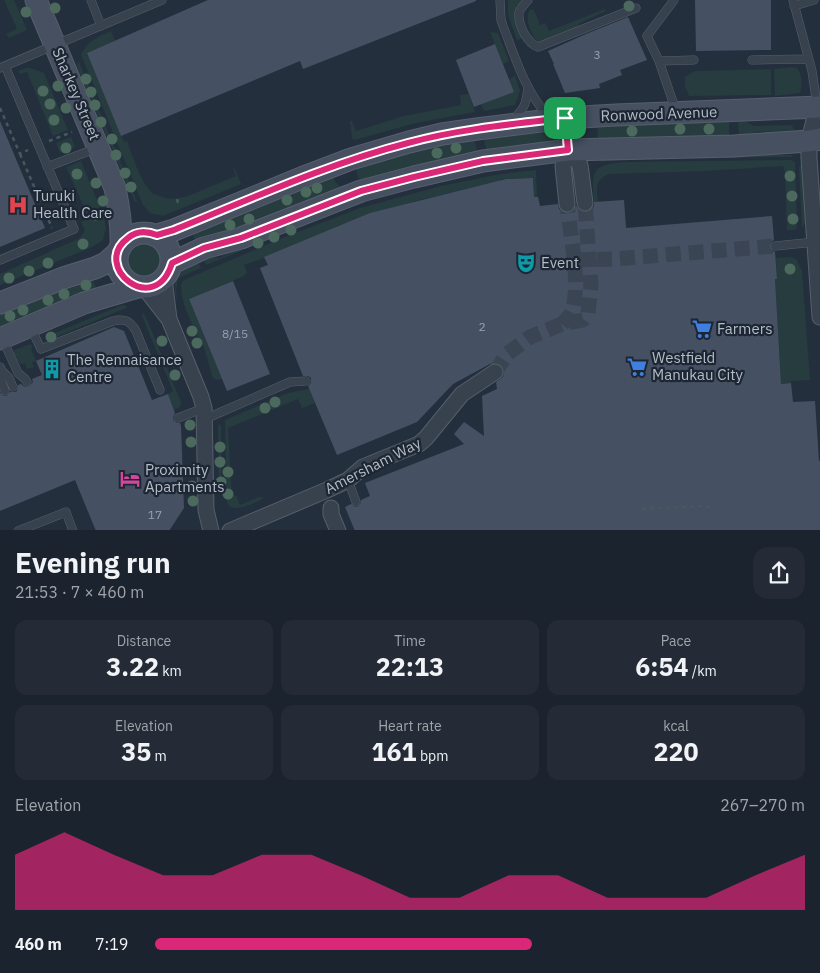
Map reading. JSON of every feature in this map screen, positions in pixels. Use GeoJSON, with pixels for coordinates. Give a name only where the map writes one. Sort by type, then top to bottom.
{"type":"FeatureCollection","features":[{"type":"Feature","properties":{"kind":"main road","name":"Sharkey Street"},"geometry":{"type":"LineString","coordinates":[[36,0],[115,188],[121,218],[119,250]]}},
{"type":"Feature","properties":{"kind":"main road","name":"Ronwood Avenue"},"geometry":{"type":"LineString","coordinates":[[155,234],[351,159],[442,134],[558,119],[677,113],[819,110]]}},
{"type":"Feature","properties":{"kind":"main road"},"geometry":{"type":"LineString","coordinates":[[119,250],[117,262],[124,278],[130,284],[151,287],[158,284],[168,271],[204,248],[241,238],[361,191],[483,161],[568,150],[734,146],[815,140]]}},
{"type":"Feature","properties":{"kind":"main road"},"geometry":{"type":"LineString","coordinates":[[351,159],[346,170],[347,175],[355,188],[361,191]]}},
{"type":"Feature","properties":{"kind":"main road","name":"Sharkey Street"},"geometry":{"type":"LineString","coordinates":[[115,188],[140,223],[155,234]]}},
{"type":"Feature","properties":{"kind":"main road"},"geometry":{"type":"LineString","coordinates":[[0,303],[106,263],[119,250],[126,239],[134,234],[143,232],[155,234],[164,240],[169,247],[172,255],[168,271]]}},
{"type":"Feature","properties":{"kind":"main road"},"geometry":{"type":"LineString","coordinates":[[1,339],[84,303],[141,287]]}},
{"type":"Feature","properties":{"kind":"street"},"geometry":{"type":"LineString","coordinates":[[819,110],[815,140],[809,158],[818,242],[820,317]]}},
{"type":"Feature","properties":{"kind":"street"},"geometry":{"type":"LineString","coordinates":[[558,119],[568,150],[580,164],[585,202]]}},
{"type":"Feature","properties":{"kind":"street"},"geometry":{"type":"LineString","coordinates":[[567,204],[562,166],[568,150]]}},
{"type":"Feature","properties":{"kind":"street"},"geometry":{"type":"LineString","coordinates":[[168,271],[169,319]]}},
{"type":"Feature","properties":{"kind":"street"},"geometry":{"type":"LineString","coordinates":[[141,287],[169,319],[199,392],[204,413],[206,510],[211,530]]}},
{"type":"Feature","properties":{"kind":"street","name":"Amersham Way"},"geometry":{"type":"LineString","coordinates":[[230,530],[327,490],[348,480],[363,467],[423,441],[462,394],[495,372]]}},
{"type":"Feature","properties":{"kind":"street"},"geometry":{"type":"LineString","coordinates":[[330,508],[338,530]]}},
{"type":"Feature","properties":{"kind":"lane"},"geometry":{"type":"LineString","coordinates":[[91,0],[101,26]]}},
{"type":"Feature","properties":{"kind":"lane"},"geometry":{"type":"LineString","coordinates":[[0,260],[74,229],[3,67],[162,0]]}},
{"type":"Feature","properties":{"kind":"lane"},"geometry":{"type":"LineString","coordinates":[[500,0],[503,26],[528,88],[541,108],[558,119]]}},
{"type":"Feature","properties":{"kind":"lane"},"geometry":{"type":"LineString","coordinates":[[528,0],[519,13],[521,24],[525,36],[532,44],[538,47],[636,8]]}},
{"type":"Feature","properties":{"kind":"lane"},"geometry":{"type":"LineString","coordinates":[[674,0],[647,36],[659,61],[677,113]]}},
{"type":"Feature","properties":{"kind":"lane"},"geometry":{"type":"LineString","coordinates":[[814,0],[793,3],[819,110]]}},
{"type":"Feature","properties":{"kind":"lane"},"geometry":{"type":"LineString","coordinates":[[752,60],[808,59]]}},
{"type":"Feature","properties":{"kind":"lane"},"geometry":{"type":"LineString","coordinates":[[659,61],[694,60]]}},
{"type":"Feature","properties":{"kind":"lane"},"geometry":{"type":"LineString","coordinates":[[508,124],[522,110],[527,101],[528,88]]}},
{"type":"Feature","properties":{"kind":"lane"},"geometry":{"type":"LineString","coordinates":[[47,167],[98,147]]}},
{"type":"Feature","properties":{"kind":"lane"},"geometry":{"type":"LineString","coordinates":[[775,246],[818,242]]}},
{"type":"Feature","properties":{"kind":"lane"},"geometry":{"type":"LineString","coordinates":[[30,326],[41,349],[119,319],[128,321],[136,331],[160,390]]}},
{"type":"Feature","properties":{"kind":"lane"},"geometry":{"type":"LineString","coordinates":[[1,339],[18,373],[25,378],[24,383]]}},
{"type":"Feature","properties":{"kind":"lane"},"geometry":{"type":"LineString","coordinates":[[1,369],[9,378],[9,389]]}},
{"type":"Feature","properties":{"kind":"lane"},"geometry":{"type":"LineString","coordinates":[[178,418],[204,413],[290,382],[306,380]]}},
{"type":"Feature","properties":{"kind":"lane"},"geometry":{"type":"LineString","coordinates":[[348,480],[356,502]]}},
{"type":"Feature","properties":{"kind":"lane"},"geometry":{"type":"LineString","coordinates":[[18,530],[66,512],[73,530]]}},
{"type":"Feature","properties":{"kind":"path"},"geometry":{"type":"LineString","coordinates":[[20,154],[56,237]]}},
{"type":"Feature","properties":{"kind":"path"},"geometry":{"type":"LineString","coordinates":[[177,199],[178,203]]}},
{"type":"Feature","properties":{"kind":"path"},"geometry":{"type":"LineString","coordinates":[[642,509],[703,506],[714,508]]}},
{"type":"Feature","properties":{"kind":"green space"},"geometry":{"type":"Polygon","coordinates":[[[4,0],[14,0],[27,30],[9,38],[6,34],[17,29],[4,0]]]}},
{"type":"Feature","properties":{"kind":"green space"},"geometry":{"type":"Polygon","coordinates":[[[508,0],[524,0],[517,9],[523,38],[517,40],[508,15],[508,0]]]}},
{"type":"Feature","properties":{"kind":"green space"},"geometry":{"type":"Polygon","coordinates":[[[531,9],[534,10],[540,25],[545,23],[549,31],[605,9],[606,11],[580,23],[577,28],[539,43],[528,23],[528,15],[531,9]]]}},
{"type":"Feature","properties":{"kind":"green space"},"geometry":{"type":"Polygon","coordinates":[[[111,31],[115,41],[87,53],[124,142],[127,141],[144,183],[152,193],[165,198],[175,199],[188,196],[236,176],[233,168],[241,184],[163,216],[150,213],[143,205],[81,55],[90,43],[111,31]]]}},
{"type":"Feature","properties":{"kind":"green space"},"geometry":{"type":"Polygon","coordinates":[[[490,32],[498,33],[509,61],[503,64],[490,32]]]}},
{"type":"Feature","properties":{"kind":"green space"},"geometry":{"type":"Polygon","coordinates":[[[78,61],[137,202],[133,198],[77,66],[78,61]]]}},
{"type":"Feature","properties":{"kind":"green space"},"geometry":{"type":"Polygon","coordinates":[[[26,68],[44,73],[68,130],[53,136],[27,72],[20,74],[18,71],[26,68]]]}},
{"type":"Feature","properties":{"kind":"green space"},"geometry":{"type":"Polygon","coordinates":[[[797,68],[802,80],[800,93],[775,96],[774,69],[797,68]]]}},
{"type":"Feature","properties":{"kind":"green space"},"geometry":{"type":"Polygon","coordinates":[[[771,69],[771,95],[689,96],[685,87],[685,77],[696,71],[771,69]]]}},
{"type":"Feature","properties":{"kind":"green space"},"geometry":{"type":"Polygon","coordinates":[[[515,75],[520,91],[515,105],[484,111],[481,104],[515,75]]]}},
{"type":"Feature","properties":{"kind":"green space"},"geometry":{"type":"Polygon","coordinates":[[[469,94],[475,112],[416,123],[354,140],[352,138],[350,121],[352,121],[356,131],[404,116],[461,105],[460,95],[469,94]]]}},
{"type":"Feature","properties":{"kind":"green space"},"geometry":{"type":"Polygon","coordinates":[[[729,118],[729,140],[598,142],[598,128],[613,127],[622,123],[729,118]]]}},
{"type":"Feature","properties":{"kind":"green space"},"geometry":{"type":"Polygon","coordinates":[[[738,118],[754,126],[792,125],[794,130],[756,132],[739,141],[738,118]]]}},
{"type":"Feature","properties":{"kind":"green space"},"geometry":{"type":"Polygon","coordinates":[[[547,132],[550,133],[551,137],[550,142],[487,155],[483,133],[514,136],[547,132]]]}},
{"type":"Feature","properties":{"kind":"green space"},"geometry":{"type":"Polygon","coordinates":[[[474,135],[478,156],[360,181],[357,176],[357,167],[474,135]]]}},
{"type":"Feature","properties":{"kind":"green space"},"geometry":{"type":"Polygon","coordinates":[[[71,137],[75,147],[60,153],[56,143],[71,137]]]}},
{"type":"Feature","properties":{"kind":"green space"},"geometry":{"type":"Polygon","coordinates":[[[793,155],[792,157],[615,159],[602,162],[601,159],[704,156],[793,155]]]}},
{"type":"Feature","properties":{"kind":"green space"},"geometry":{"type":"Polygon","coordinates":[[[791,160],[795,162],[797,228],[794,230],[787,230],[785,173],[783,166],[609,174],[604,176],[599,182],[597,189],[598,202],[594,202],[593,183],[596,171],[600,167],[615,163],[791,160]]]}},
{"type":"Feature","properties":{"kind":"green space"},"geometry":{"type":"Polygon","coordinates":[[[81,161],[104,217],[106,229],[103,240],[92,247],[0,285],[0,274],[80,238],[85,230],[81,222],[89,218],[66,167],[81,161]]]}},
{"type":"Feature","properties":{"kind":"green space"},"geometry":{"type":"Polygon","coordinates":[[[802,165],[806,216],[802,228],[799,167],[802,165]]]}},
{"type":"Feature","properties":{"kind":"green space"},"geometry":{"type":"Polygon","coordinates":[[[536,170],[537,197],[534,197],[533,178],[501,179],[501,188],[482,185],[411,202],[411,205],[244,265],[247,272],[244,276],[189,299],[222,379],[217,380],[213,378],[205,350],[191,323],[184,303],[181,284],[184,280],[285,237],[360,208],[441,186],[500,174],[536,170]]]}},
{"type":"Feature","properties":{"kind":"green space"},"geometry":{"type":"Polygon","coordinates":[[[332,174],[341,188],[197,245],[190,229],[332,174]]]}},
{"type":"Feature","properties":{"kind":"green space"},"geometry":{"type":"Polygon","coordinates":[[[367,200],[367,202],[327,216],[206,265],[202,256],[219,258],[296,225],[367,200]]]}},
{"type":"Feature","properties":{"kind":"green space"},"geometry":{"type":"Polygon","coordinates":[[[149,241],[156,244],[162,250],[165,261],[164,269],[156,278],[149,281],[141,281],[134,278],[126,269],[125,257],[128,250],[137,242],[149,241]]]}},
{"type":"Feature","properties":{"kind":"green space"},"geometry":{"type":"Polygon","coordinates":[[[196,257],[201,268],[178,278],[176,299],[175,285],[178,274],[196,257]]]}},
{"type":"Feature","properties":{"kind":"green space"},"geometry":{"type":"Polygon","coordinates":[[[791,257],[797,260],[802,271],[810,380],[791,381],[791,383],[781,384],[775,279],[777,278],[776,258],[791,257]]]}},
{"type":"Feature","properties":{"kind":"green space"},"geometry":{"type":"Polygon","coordinates":[[[91,277],[97,289],[0,327],[0,308],[91,277]]]}},
{"type":"Feature","properties":{"kind":"green space"},"geometry":{"type":"Polygon","coordinates":[[[122,305],[127,306],[51,339],[45,337],[122,305]]]}},
{"type":"Feature","properties":{"kind":"green space"},"geometry":{"type":"Polygon","coordinates":[[[143,313],[181,402],[180,407],[174,410],[168,394],[173,391],[142,316],[143,313]]]}},
{"type":"Feature","properties":{"kind":"green space"},"geometry":{"type":"Polygon","coordinates":[[[30,344],[33,346],[31,349],[36,361],[32,362],[34,367],[27,369],[25,363],[21,364],[18,362],[12,351],[30,344]]]}},
{"type":"Feature","properties":{"kind":"green space"},"geometry":{"type":"Polygon","coordinates":[[[309,389],[315,403],[302,408],[298,399],[228,428],[232,496],[236,495],[240,505],[259,497],[264,498],[242,507],[233,508],[229,506],[227,503],[225,420],[288,393],[309,389]]]}},
{"type":"Feature","properties":{"kind":"green space"},"geometry":{"type":"Polygon","coordinates":[[[219,424],[221,425],[222,493],[219,493],[219,424]]]}},
{"type":"Feature","properties":{"kind":"building"},"geometry":{"type":"Polygon","coordinates":[[[208,0],[476,1],[303,69],[300,61],[121,136],[87,53],[208,0]]]}},
{"type":"Feature","properties":{"kind":"building"},"geometry":{"type":"Polygon","coordinates":[[[695,0],[771,0],[771,50],[696,51],[695,0]]]}},
{"type":"Feature","properties":{"kind":"building"},"geometry":{"type":"Polygon","coordinates":[[[628,17],[647,60],[620,70],[622,75],[599,84],[600,88],[565,93],[548,51],[628,17]]]}},
{"type":"Feature","properties":{"kind":"building"},"geometry":{"type":"Polygon","coordinates":[[[495,44],[514,92],[474,107],[456,60],[495,44]]]}},
{"type":"Feature","properties":{"kind":"building"},"geometry":{"type":"Polygon","coordinates":[[[0,121],[45,228],[0,247],[0,121]]]}},
{"type":"Feature","properties":{"kind":"building","name":"Westfield Manukau City"},"geometry":{"type":"Polygon","coordinates":[[[533,178],[534,197],[538,197],[540,206],[558,204],[559,209],[564,213],[572,212],[576,205],[578,209],[586,212],[591,210],[594,202],[624,200],[626,228],[772,216],[774,240],[769,246],[775,252],[781,384],[791,383],[793,402],[815,401],[820,461],[820,530],[355,530],[345,507],[351,504],[358,507],[361,500],[370,496],[365,483],[464,444],[454,434],[464,422],[484,436],[482,396],[497,389],[496,382],[503,377],[504,371],[499,363],[490,364],[453,384],[417,422],[337,455],[308,386],[311,383],[311,378],[303,376],[260,268],[268,265],[264,257],[370,213],[506,179],[533,178]]]}},
{"type":"Feature","properties":{"kind":"building"},"geometry":{"type":"Polygon","coordinates":[[[233,281],[270,374],[227,391],[189,299],[233,281]]]}},
{"type":"Feature","properties":{"kind":"building"},"geometry":{"type":"Polygon","coordinates":[[[114,327],[124,331],[152,400],[168,394],[175,413],[173,420],[180,423],[181,426],[184,508],[170,530],[96,530],[75,480],[0,511],[0,393],[7,396],[10,392],[17,391],[18,385],[30,386],[33,382],[32,379],[42,375],[36,361],[114,327]]]}},
{"type":"Feature","properties":{"kind":"tunnel"},"geometry":{"type":"LineString","coordinates":[[495,372],[507,354],[530,337],[562,324],[583,320],[588,313],[591,286],[585,203]]}},
{"type":"Feature","properties":{"kind":"tunnel"},"geometry":{"type":"LineString","coordinates":[[562,324],[572,312],[575,287],[574,258],[567,204]]}},
{"type":"Feature","properties":{"kind":"tunnel"},"geometry":{"type":"LineString","coordinates":[[574,260],[613,259],[775,246]]}},
{"type":"Feature","properties":{"kind":"place","name":"Turuki Health Care"},"geometry":{"type":"Point","coordinates":[18,205]}},
{"type":"Feature","properties":{"kind":"place","name":"Event"},"geometry":{"type":"Point","coordinates":[526,263]}},
{"type":"Feature","properties":{"kind":"place","name":"Farmers"},"geometry":{"type":"Point","coordinates":[702,329]}},
{"type":"Feature","properties":{"kind":"place","name":"Westfield Manukau City"},"geometry":{"type":"Point","coordinates":[637,367]}},
{"type":"Feature","properties":{"kind":"place","name":"The Rennaisance Centre"},"geometry":{"type":"Point","coordinates":[52,369]}},
{"type":"Feature","properties":{"kind":"place","name":"Proximity Apartments"},"geometry":{"type":"Point","coordinates":[130,479]}},
{"type":"Feature","properties":{"kind":"route"},"geometry":{"type":"LineString","coordinates":[[565,118],[568,150],[483,161],[361,191],[241,238],[193,252],[172,263],[164,279],[151,287],[138,287],[130,284],[119,270],[117,253],[126,239],[134,234],[143,232],[157,235],[174,230],[351,159],[442,134],[565,118]]}}]}
